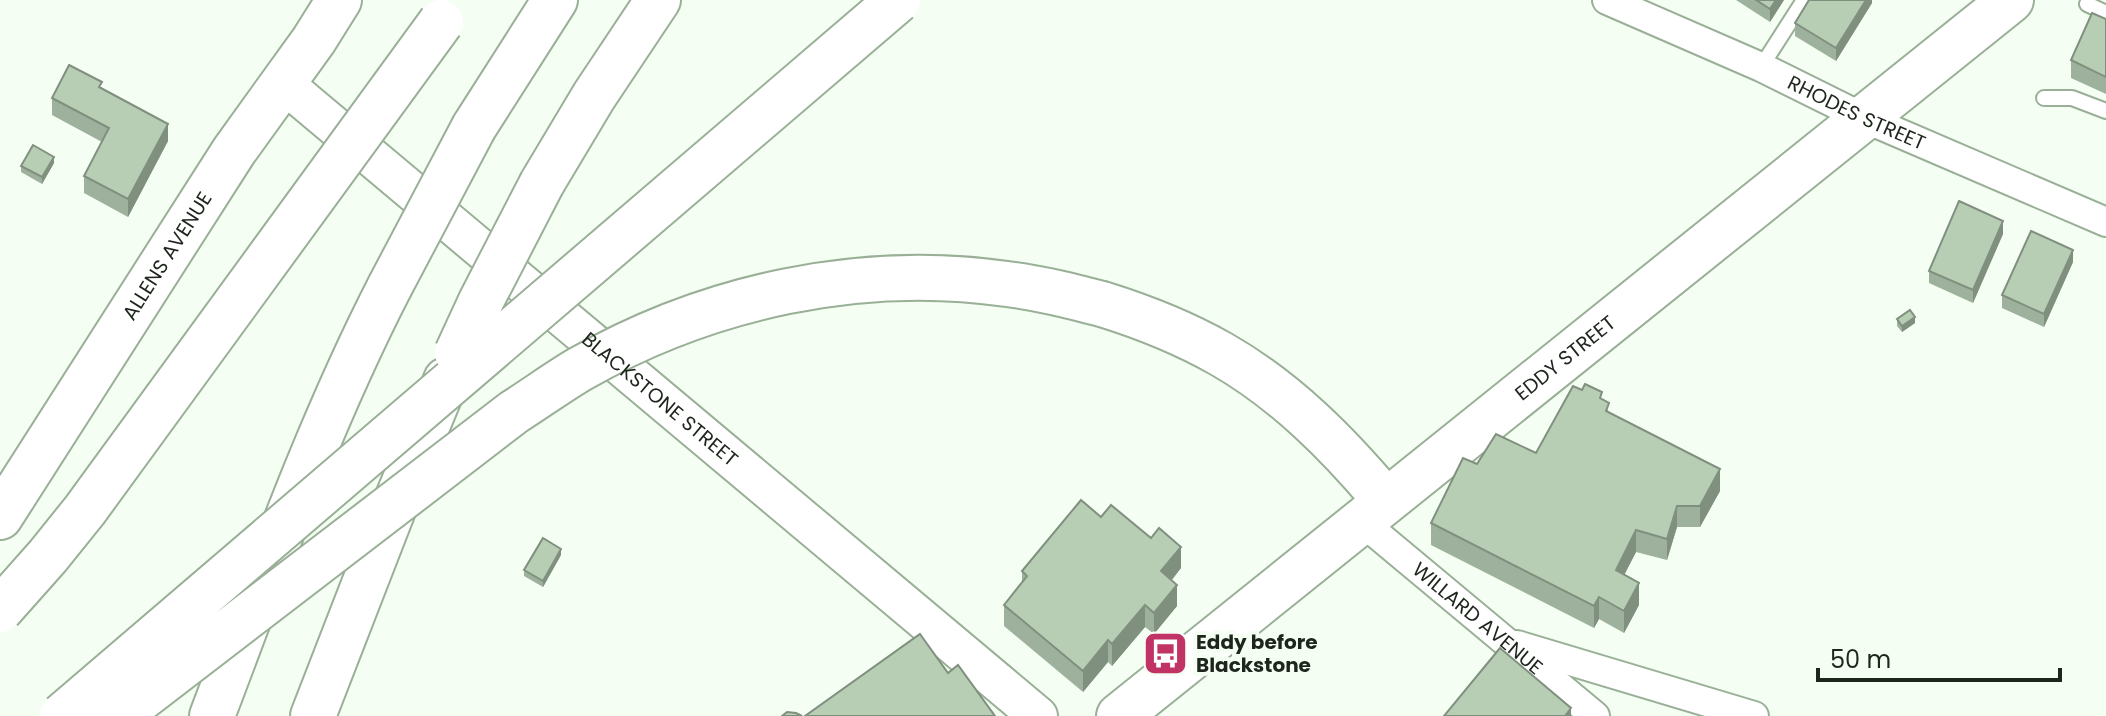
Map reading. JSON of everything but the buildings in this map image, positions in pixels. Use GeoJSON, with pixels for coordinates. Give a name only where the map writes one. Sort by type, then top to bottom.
{"type":"FeatureCollection","features":[{"type":"Feature","properties":{"kind":"main road","name":"ALLENS AVENUE"},"geometry":{"type":"LineString","coordinates":[[0,517],[234,151],[339,0]]}},
{"type":"Feature","properties":{"kind":"main road"},"geometry":{"type":"LineString","coordinates":[[212,716],[316,446],[357,354],[474,127],[555,0]]}},
{"type":"Feature","properties":{"kind":"main road"},"geometry":{"type":"LineString","coordinates":[[313,716],[398,497],[487,288],[542,183],[594,96],[658,0]]}},
{"type":"Feature","properties":{"kind":"main road"},"geometry":{"type":"LineString","coordinates":[[62,716],[898,0]]}},
{"type":"Feature","properties":{"kind":"main road","name":"EDDY STREET"},"geometry":{"type":"LineString","coordinates":[[1119,716],[1864,118],[2005,1]]}},
{"type":"Feature","properties":{"kind":"main road"},"geometry":{"type":"LineString","coordinates":[[0,610],[94,498],[449,11]]}},
{"type":"Feature","properties":{"kind":"main road"},"geometry":{"type":"LineString","coordinates":[[118,716],[514,412],[580,370],[655,332],[706,313],[820,285],[913,278],[976,281],[1053,292],[1142,317],[1181,333],[1259,378],[1343,452],[1374,511]]}},
{"type":"Feature","properties":{"kind":"street","name":"RHODES STREET"},"geometry":{"type":"LineString","coordinates":[[1607,0],[1761,67],[1864,118],[2106,222]]}},
{"type":"Feature","properties":{"kind":"street","name":"BLACKSTONE STREET"},"geometry":{"type":"LineString","coordinates":[[283,83],[1038,716]]}},
{"type":"Feature","properties":{"kind":"street","name":"WILLARD AVENUE"},"geometry":{"type":"LineString","coordinates":[[1374,511],[1505,641],[1595,716]]}},
{"type":"Feature","properties":{"kind":"street"},"geometry":{"type":"LineString","coordinates":[[1505,641],[1754,716]]}},
{"type":"Feature","properties":{"kind":"lane"},"geometry":{"type":"LineString","coordinates":[[1761,67],[1804,0]]}},
{"type":"Feature","properties":{"kind":"lane"},"geometry":{"type":"LineString","coordinates":[[2087,4],[2106,13]]}},
{"type":"Feature","properties":{"kind":"lane"},"geometry":{"type":"LineString","coordinates":[[2044,98],[2072,98],[2106,111]]}},
{"type":"Feature","properties":{"kind":"place","name":"Eddy before Blackstone"},"geometry":{"type":"Point","coordinates":[1165,653]}}]}
